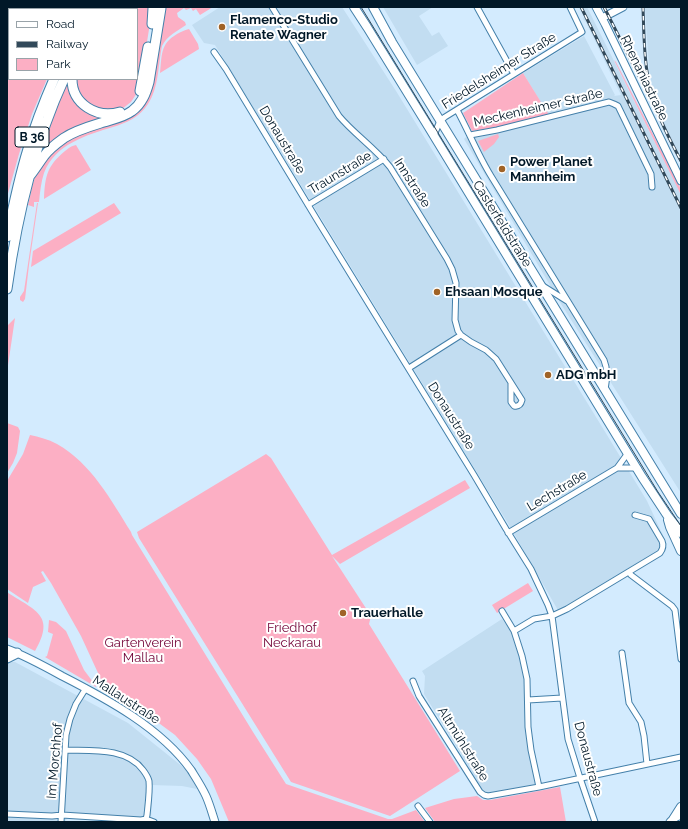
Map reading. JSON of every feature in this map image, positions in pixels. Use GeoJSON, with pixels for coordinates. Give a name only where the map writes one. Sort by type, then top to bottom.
{"type":"FeatureCollection","features":[{"type":"Feature","properties":{"kind":"highway"},"geometry":{"type":"LineString","coordinates":[[72,80],[75,94],[85,107],[105,114],[114,114],[127,109],[136,101],[139,94],[152,19],[157,8]]}},
{"type":"Feature","properties":{"kind":"highway"},"geometry":{"type":"LineString","coordinates":[[28,178],[35,171],[45,155],[57,143],[81,130],[121,117],[132,111],[139,104],[146,93],[149,82],[157,8]]}},
{"type":"Feature","properties":{"kind":"highway","name":"B 36"},"geometry":{"type":"LineString","coordinates":[[7,237],[15,198],[28,149],[40,112],[54,80]]}},
{"type":"Feature","properties":{"kind":"highway","name":"B 36"},"geometry":{"type":"LineString","coordinates":[[7,289],[17,229],[28,178],[64,80]]}},
{"type":"Feature","properties":{"kind":"highway"},"geometry":{"type":"LineString","coordinates":[[7,209],[15,198]]}},
{"type":"Feature","properties":{"kind":"highway"},"geometry":{"type":"LineString","coordinates":[[7,658],[17,653]]}},
{"type":"Feature","properties":{"kind":"main road","name":"Casterfeldstraße"},"geometry":{"type":"LineString","coordinates":[[354,7],[667,515]]}},
{"type":"Feature","properties":{"kind":"main road","name":"Casterfeldstraße"},"geometry":{"type":"LineString","coordinates":[[373,7],[392,42],[681,514]]}},
{"type":"Feature","properties":{"kind":"main road","name":"Rhenaniastraße"},"geometry":{"type":"LineString","coordinates":[[596,7],[681,181]]}},
{"type":"Feature","properties":{"kind":"main road"},"geometry":{"type":"LineString","coordinates":[[602,18],[623,7]]}},
{"type":"Feature","properties":{"kind":"main road"},"geometry":{"type":"LineString","coordinates":[[667,515],[681,533]]}},
{"type":"Feature","properties":{"kind":"main road"},"geometry":{"type":"LineString","coordinates":[[667,515],[670,527],[681,551]]}},
{"type":"Feature","properties":{"kind":"main road","name":"Mallaustraße"},"geometry":{"type":"LineString","coordinates":[[7,649],[86,688],[145,725],[174,751],[190,769],[206,796],[215,822]]}},
{"type":"Feature","properties":{"kind":"main road"},"geometry":{"type":"LineString","coordinates":[[675,819],[681,807]]}},
{"type":"Feature","properties":{"kind":"street","name":"Innstraße"},"geometry":{"type":"LineString","coordinates":[[272,7],[339,116],[384,159],[447,259],[456,283],[455,320],[461,335]]}},
{"type":"Feature","properties":{"kind":"street"},"geometry":{"type":"LineString","coordinates":[[477,7],[514,74]]}},
{"type":"Feature","properties":{"kind":"street","name":"Friedelsheimer Straße"},"geometry":{"type":"LineString","coordinates":[[434,135],[440,121],[445,117],[582,32],[570,7]]}},
{"type":"Feature","properties":{"kind":"street","name":"Donaustraße"},"geometry":{"type":"LineString","coordinates":[[214,52],[226,69],[531,569],[552,616],[568,739],[595,822]]}},
{"type":"Feature","properties":{"kind":"street","name":"Meckenheimer Straße"},"geometry":{"type":"LineString","coordinates":[[470,135],[497,130],[609,102],[618,106],[651,174],[652,187]]}},
{"type":"Feature","properties":{"kind":"street","name":"Casterfeldstraße"},"geometry":{"type":"LineString","coordinates":[[457,110],[491,176],[604,360],[608,373],[605,389]]}},
{"type":"Feature","properties":{"kind":"street","name":"Traunstraße"},"geometry":{"type":"LineString","coordinates":[[308,205],[384,159]]}},
{"type":"Feature","properties":{"kind":"street","name":"Casterfeldstraße"},"geometry":{"type":"LineString","coordinates":[[541,285],[568,301]]}},
{"type":"Feature","properties":{"kind":"street"},"geometry":{"type":"LineString","coordinates":[[409,368],[461,335],[492,354],[502,367],[511,383]]}},
{"type":"Feature","properties":{"kind":"street","name":"Lechstraße"},"geometry":{"type":"LineString","coordinates":[[508,533],[618,468],[628,453]]}},
{"type":"Feature","properties":{"kind":"street"},"geometry":{"type":"LineString","coordinates":[[618,468],[638,468]]}},
{"type":"Feature","properties":{"kind":"street"},"geometry":{"type":"LineString","coordinates":[[514,631],[534,619],[552,616],[567,609],[660,553],[664,545],[649,519],[635,515]]}},
{"type":"Feature","properties":{"kind":"street"},"geometry":{"type":"LineString","coordinates":[[629,572],[675,610],[681,659]]}},
{"type":"Feature","properties":{"kind":"street"},"geometry":{"type":"LineString","coordinates":[[502,611],[514,631],[522,656],[527,680],[528,727],[539,787]]}},
{"type":"Feature","properties":{"kind":"street"},"geometry":{"type":"LineString","coordinates":[[622,652],[629,703],[641,722],[648,764]]}},
{"type":"Feature","properties":{"kind":"street","name":"Altmühlstraße"},"geometry":{"type":"LineString","coordinates":[[413,681],[419,696],[480,792],[484,795],[488,796],[539,787],[681,757]]}},
{"type":"Feature","properties":{"kind":"street","name":"Im Morchhof"},"geometry":{"type":"LineString","coordinates":[[61,822],[66,735],[76,704],[86,688]]}},
{"type":"Feature","properties":{"kind":"street"},"geometry":{"type":"LineString","coordinates":[[528,700],[562,698]]}},
{"type":"Feature","properties":{"kind":"street"},"geometry":{"type":"LineString","coordinates":[[65,750],[111,752],[128,758],[139,766],[146,774],[149,782],[146,819]]}},
{"type":"Feature","properties":{"kind":"street"},"geometry":{"type":"LineString","coordinates":[[418,806],[430,822]]}},
{"type":"Feature","properties":{"kind":"street","name":"Im Morchhof"},"geometry":{"type":"LineString","coordinates":[[7,814],[62,815]]}},
{"type":"Feature","properties":{"kind":"street"},"geometry":{"type":"LineString","coordinates":[[62,815],[141,820],[146,819],[154,822]]}},
{"type":"Feature","properties":{"kind":"shaded area"},"geometry":{"type":"Polygon","coordinates":[[[220,7],[342,7],[396,91],[647,501],[667,544],[559,612],[509,525],[215,45],[204,43],[192,25],[220,7]]]}},
{"type":"Feature","properties":{"kind":"shaded area"},"geometry":{"type":"Polygon","coordinates":[[[383,7],[433,7],[419,16],[432,36],[439,32],[448,46],[417,65],[383,7]]]}},
{"type":"Feature","properties":{"kind":"shaded area"},"geometry":{"type":"Polygon","coordinates":[[[579,7],[587,7],[681,195],[681,493],[561,304],[464,139],[472,131],[504,126],[548,114],[523,73],[584,36],[615,95],[614,96],[621,95],[586,22],[583,19],[584,17],[579,7]]]}},
{"type":"Feature","properties":{"kind":"shaded area"},"geometry":{"type":"Polygon","coordinates":[[[645,7],[681,7],[681,158],[663,122],[654,96],[649,69],[645,7]]]}},
{"type":"Feature","properties":{"kind":"shaded area"},"geometry":{"type":"Polygon","coordinates":[[[502,619],[512,632],[521,656],[525,679],[527,727],[536,785],[488,793],[483,790],[424,694],[425,676],[422,671],[502,619]]]}},
{"type":"Feature","properties":{"kind":"shaded area"},"geometry":{"type":"Polygon","coordinates":[[[7,662],[15,662],[128,723],[188,771],[197,789],[182,786],[152,785],[151,822],[67,819],[64,822],[7,822],[7,662]]]}},
{"type":"Feature","properties":{"kind":"green space"},"geometry":{"type":"Polygon","coordinates":[[[7,7],[83,7],[8,8],[8,80],[47,80],[32,114],[7,197],[7,7]]]}},
{"type":"Feature","properties":{"kind":"green space"},"geometry":{"type":"Polygon","coordinates":[[[147,7],[150,10],[151,17],[141,79],[137,93],[131,102],[122,109],[102,112],[81,99],[74,80],[138,80],[138,8],[109,8],[147,7]]]}},
{"type":"Feature","properties":{"kind":"green space"},"geometry":{"type":"Polygon","coordinates":[[[168,7],[213,7],[200,15],[196,9],[193,11],[191,8],[186,10],[184,8],[177,13],[178,17],[185,22],[186,25],[169,37],[162,46],[158,76],[152,97],[145,109],[128,121],[83,137],[64,148],[49,163],[44,173],[41,183],[39,202],[34,202],[34,207],[28,205],[37,171],[61,143],[138,108],[162,11],[168,7]]]}},
{"type":"Feature","properties":{"kind":"green space"},"geometry":{"type":"Polygon","coordinates":[[[189,29],[198,44],[199,49],[160,73],[163,50],[167,42],[177,34],[189,29]]]}},
{"type":"Feature","properties":{"kind":"green space"},"geometry":{"type":"Polygon","coordinates":[[[614,60],[681,189],[681,195],[614,60]]]}},
{"type":"Feature","properties":{"kind":"green space"},"geometry":{"type":"Polygon","coordinates":[[[523,73],[549,115],[504,126],[472,131],[463,113],[523,73]]]}},
{"type":"Feature","properties":{"kind":"green space"},"geometry":{"type":"Polygon","coordinates":[[[68,80],[72,93],[106,117],[85,123],[69,130],[54,141],[39,156],[50,123],[68,80]]]}},
{"type":"Feature","properties":{"kind":"green space"},"geometry":{"type":"Polygon","coordinates":[[[498,134],[499,137],[494,144],[484,152],[478,141],[498,134]]]}},
{"type":"Feature","properties":{"kind":"green space"},"geometry":{"type":"Polygon","coordinates":[[[76,145],[91,170],[44,199],[45,184],[48,172],[59,156],[76,145]]]}},
{"type":"Feature","properties":{"kind":"green space"},"geometry":{"type":"Polygon","coordinates":[[[37,203],[25,299],[23,302],[20,300],[20,297],[24,291],[37,203]]]}},
{"type":"Feature","properties":{"kind":"green space"},"geometry":{"type":"Polygon","coordinates":[[[114,203],[121,213],[31,267],[33,251],[114,203]]]}},
{"type":"Feature","properties":{"kind":"green space"},"geometry":{"type":"Polygon","coordinates":[[[15,318],[7,372],[8,325],[15,318]]]}},
{"type":"Feature","properties":{"kind":"green space"},"geometry":{"type":"Polygon","coordinates":[[[7,423],[18,427],[20,431],[17,453],[7,473],[7,423]]]}},
{"type":"Feature","properties":{"kind":"green space","name":"Gartenverein Mallau"},"geometry":{"type":"Polygon","coordinates":[[[30,435],[40,437],[57,444],[69,452],[90,472],[108,495],[286,784],[388,819],[392,819],[416,810],[425,822],[229,822],[211,779],[197,759],[175,735],[129,701],[104,686],[81,636],[43,571],[41,572],[46,581],[33,587],[28,603],[7,589],[7,481],[23,454],[30,435]]]}},
{"type":"Feature","properties":{"kind":"green space","name":"Friedhof Neckarau"},"geometry":{"type":"Polygon","coordinates":[[[266,454],[271,458],[332,555],[465,480],[470,488],[340,564],[332,556],[371,616],[369,624],[460,771],[390,816],[291,782],[139,538],[137,532],[266,454]]]}},
{"type":"Feature","properties":{"kind":"green space"},"geometry":{"type":"Polygon","coordinates":[[[528,583],[533,591],[497,613],[492,605],[528,583]]]}},
{"type":"Feature","properties":{"kind":"green space"},"geometry":{"type":"Polygon","coordinates":[[[7,592],[33,609],[39,614],[43,621],[44,629],[35,651],[7,637],[7,592]]]}},
{"type":"Feature","properties":{"kind":"green space"},"geometry":{"type":"Polygon","coordinates":[[[49,620],[56,622],[66,631],[84,670],[96,687],[45,657],[47,656],[53,634],[48,632],[49,620]]]}},
{"type":"Feature","properties":{"kind":"green space"},"geometry":{"type":"Polygon","coordinates":[[[560,787],[566,822],[435,822],[425,808],[454,799],[477,796],[483,800],[490,800],[560,787]]]}},
{"type":"Feature","properties":{"kind":"tram line"},"geometry":{"type":"LineString","coordinates":[[361,7],[658,492],[681,526]]}},
{"type":"Feature","properties":{"kind":"railway"},"geometry":{"type":"LineString","coordinates":[[581,7],[681,208]]}},
{"type":"Feature","properties":{"kind":"railway"},"geometry":{"type":"LineString","coordinates":[[604,7],[649,96]]}},
{"type":"Feature","properties":{"kind":"railway"},"geometry":{"type":"LineString","coordinates":[[643,7],[644,41],[649,85],[661,121],[681,161]]}},
{"type":"Feature","properties":{"kind":"place","name":"Flamenco-Studio Renate Wagner"},"geometry":{"type":"Point","coordinates":[222,27]}},
{"type":"Feature","properties":{"kind":"place","name":"Power Planet Mannheim"},"geometry":{"type":"Point","coordinates":[502,169]}},
{"type":"Feature","properties":{"kind":"place","name":"Ehsaan Mosque"},"geometry":{"type":"Point","coordinates":[437,292]}},
{"type":"Feature","properties":{"kind":"place","name":"ADG mbH"},"geometry":{"type":"Point","coordinates":[548,375]}},
{"type":"Feature","properties":{"kind":"place","name":"Trauerhalle"},"geometry":{"type":"Point","coordinates":[343,613]}}]}
